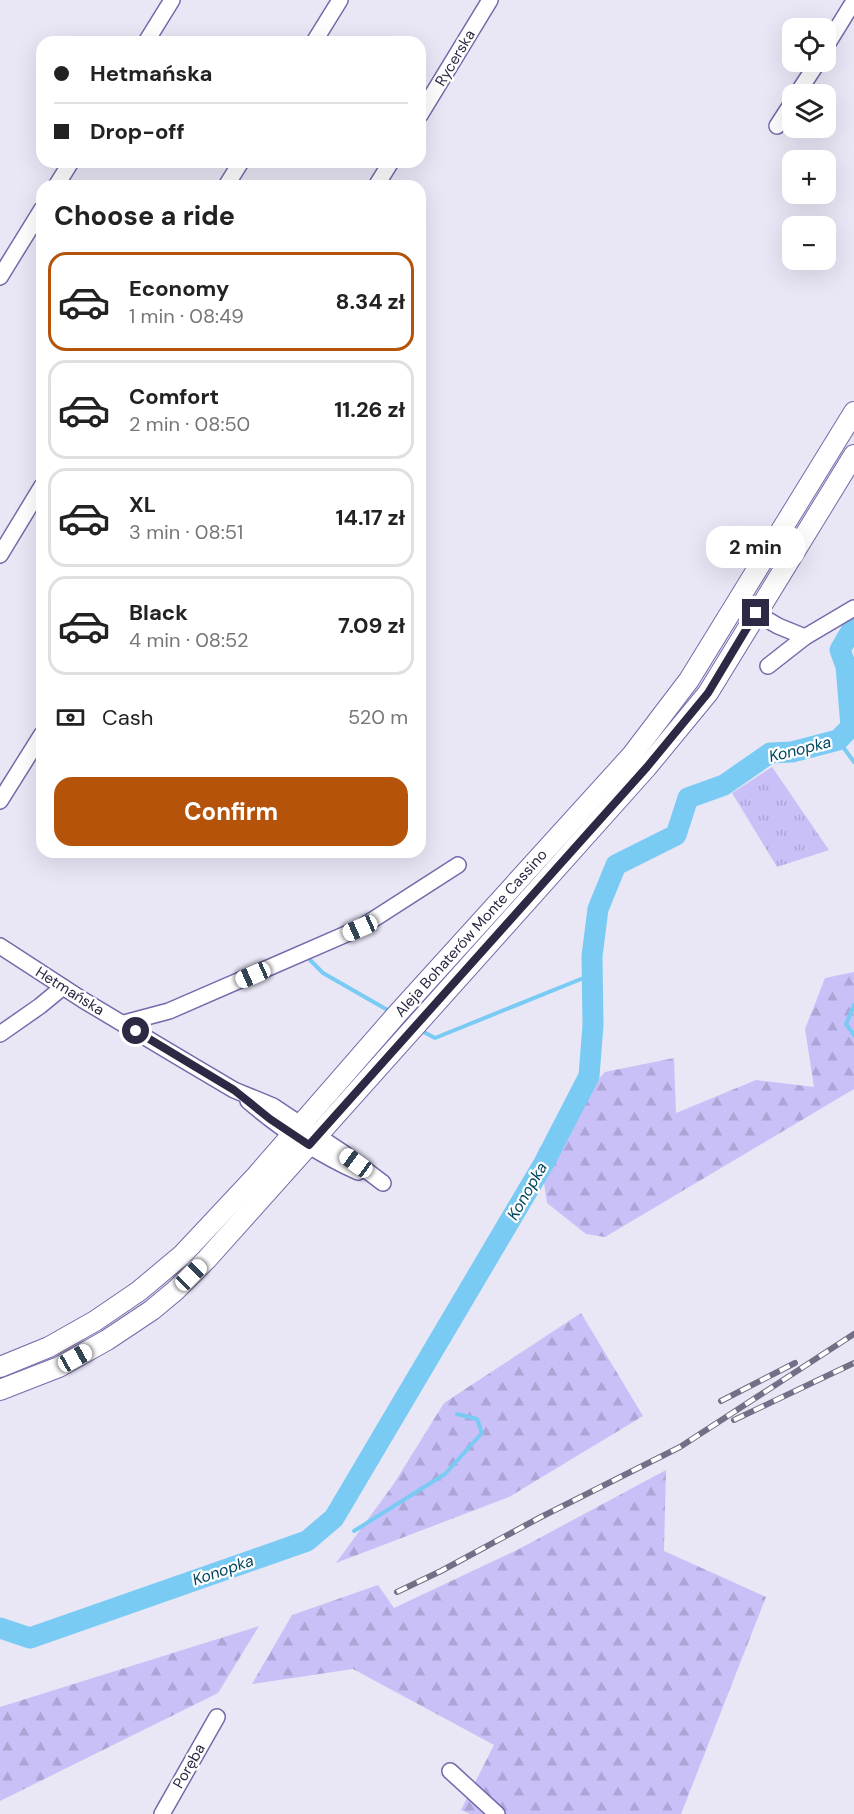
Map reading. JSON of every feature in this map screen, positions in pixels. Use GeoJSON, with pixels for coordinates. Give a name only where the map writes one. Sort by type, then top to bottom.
{"type":"FeatureCollection","features":[{"type":"Feature","properties":{"kind":"main road","name":"Aleja Bohaterów Monte Cassino"},"geometry":{"type":"LineString","coordinates":[[0,1390],[58,1367],[107,1340],[152,1310],[207,1259],[305,1136],[395,1017],[632,755],[689,680],[854,412]]}},
{"type":"Feature","properties":{"kind":"main road","name":"Aleja Bohaterów Monte Cassino"},"geometry":{"type":"LineString","coordinates":[[0,1367],[49,1347],[95,1321],[139,1291],[182,1255],[256,1176],[305,1136],[417,1026],[647,767],[708,693],[854,454]]}},
{"type":"Feature","properties":{"kind":"street"},"geometry":{"type":"LineString","coordinates":[[150,36],[172,0]]}},
{"type":"Feature","properties":{"kind":"street"},"geometry":{"type":"LineString","coordinates":[[318,36],[340,0]]}},
{"type":"Feature","properties":{"kind":"street","name":"Rycerska"},"geometry":{"type":"LineString","coordinates":[[426,105],[490,0]]}},
{"type":"Feature","properties":{"kind":"street"},"geometry":{"type":"LineString","coordinates":[[836,30],[854,0]]}},
{"type":"Feature","properties":{"kind":"street"},"geometry":{"type":"LineString","coordinates":[[777,126],[782,118]]}},
{"type":"Feature","properties":{"kind":"street"},"geometry":{"type":"LineString","coordinates":[[2,271],[36,218]]}},
{"type":"Feature","properties":{"kind":"street"},"geometry":{"type":"LineString","coordinates":[[0,555],[36,496]]}},
{"type":"Feature","properties":{"kind":"street"},"geometry":{"type":"LineString","coordinates":[[768,666],[805,637],[854,608]]}},
{"type":"Feature","properties":{"kind":"street"},"geometry":{"type":"LineString","coordinates":[[756,613],[778,626],[805,637]]}},
{"type":"Feature","properties":{"kind":"street"},"geometry":{"type":"LineString","coordinates":[[0,801],[36,744]]}},
{"type":"Feature","properties":{"kind":"street"},"geometry":{"type":"LineString","coordinates":[[124,1023],[168,1011],[360,928],[458,865]]}},
{"type":"Feature","properties":{"kind":"street","name":"Hetmańska"},"geometry":{"type":"LineString","coordinates":[[0,946],[180,1059],[234,1090],[273,1106],[305,1136]]}},
{"type":"Feature","properties":{"kind":"street"},"geometry":{"type":"LineString","coordinates":[[0,1034],[63,987]]}},
{"type":"Feature","properties":{"kind":"street","name":"Poręba"},"geometry":{"type":"LineString","coordinates":[[162,1814],[217,1717]]}},
{"type":"Feature","properties":{"kind":"street"},"geometry":{"type":"LineString","coordinates":[[450,1772],[497,1814]]}},
{"type":"Feature","properties":{"kind":"green space"},"geometry":{"type":"Polygon","coordinates":[[[772,767],[829,850],[777,867],[732,793],[772,767]]]}},
{"type":"Feature","properties":{"kind":"green space"},"geometry":{"type":"Polygon","coordinates":[[[854,972],[854,1089],[605,1237],[586,1234],[547,1203],[539,1149],[605,1072],[674,1058],[676,1113],[756,1080],[814,1087],[805,1029],[825,978],[854,972]]]}},
{"type":"Feature","properties":{"kind":"green space"},"geometry":{"type":"Polygon","coordinates":[[[581,1313],[643,1416],[509,1497],[336,1563],[393,1485],[444,1403],[581,1313]]]}},
{"type":"Feature","properties":{"kind":"green space"},"geometry":{"type":"Polygon","coordinates":[[[666,1470],[664,1551],[766,1597],[681,1814],[470,1814],[461,1810],[494,1745],[353,1669],[252,1684],[292,1615],[378,1585],[394,1608],[519,1549],[666,1470]]]}},
{"type":"Feature","properties":{"kind":"green space"},"geometry":{"type":"Polygon","coordinates":[[[259,1626],[218,1693],[0,1801],[0,1707],[259,1626]]]}},
{"type":"Feature","properties":{"kind":"waterway","name":"Konopka"},"geometry":{"type":"LineString","coordinates":[[0,1628],[30,1638],[307,1541],[334,1518],[544,1163],[589,1076],[593,1025],[592,956],[598,909],[616,865],[676,835],[688,798],[724,785],[770,753],[792,752],[838,740],[851,727],[846,666],[840,650],[854,626]]}},
{"type":"Feature","properties":{"kind":"waterway"},"geometry":{"type":"LineString","coordinates":[[838,740],[854,762]]}},
{"type":"Feature","properties":{"kind":"waterway"},"geometry":{"type":"LineString","coordinates":[[310,960],[323,973],[391,1012]]}},
{"type":"Feature","properties":{"kind":"waterway"},"geometry":{"type":"LineString","coordinates":[[420,1030],[435,1038],[591,975]]}},
{"type":"Feature","properties":{"kind":"waterway"},"geometry":{"type":"LineString","coordinates":[[854,1005],[846,1024],[854,1035]]}},
{"type":"Feature","properties":{"kind":"waterway"},"geometry":{"type":"LineString","coordinates":[[354,1531],[445,1474],[482,1433],[477,1419],[457,1414]]}},
{"type":"Feature","properties":{"kind":"railway"},"geometry":{"type":"LineString","coordinates":[[397,1592],[680,1447],[854,1334]]}},
{"type":"Feature","properties":{"kind":"railway"},"geometry":{"type":"LineString","coordinates":[[721,1401],[795,1363]]}},
{"type":"Feature","properties":{"kind":"railway"},"geometry":{"type":"LineString","coordinates":[[734,1420],[854,1363]]}},
{"type":"Feature","properties":{"kind":"route"},"geometry":{"type":"LineString","coordinates":[[136,1031],[234,1090],[270,1119],[309,1145],[647,767],[708,693],[756,613]]}}]}
